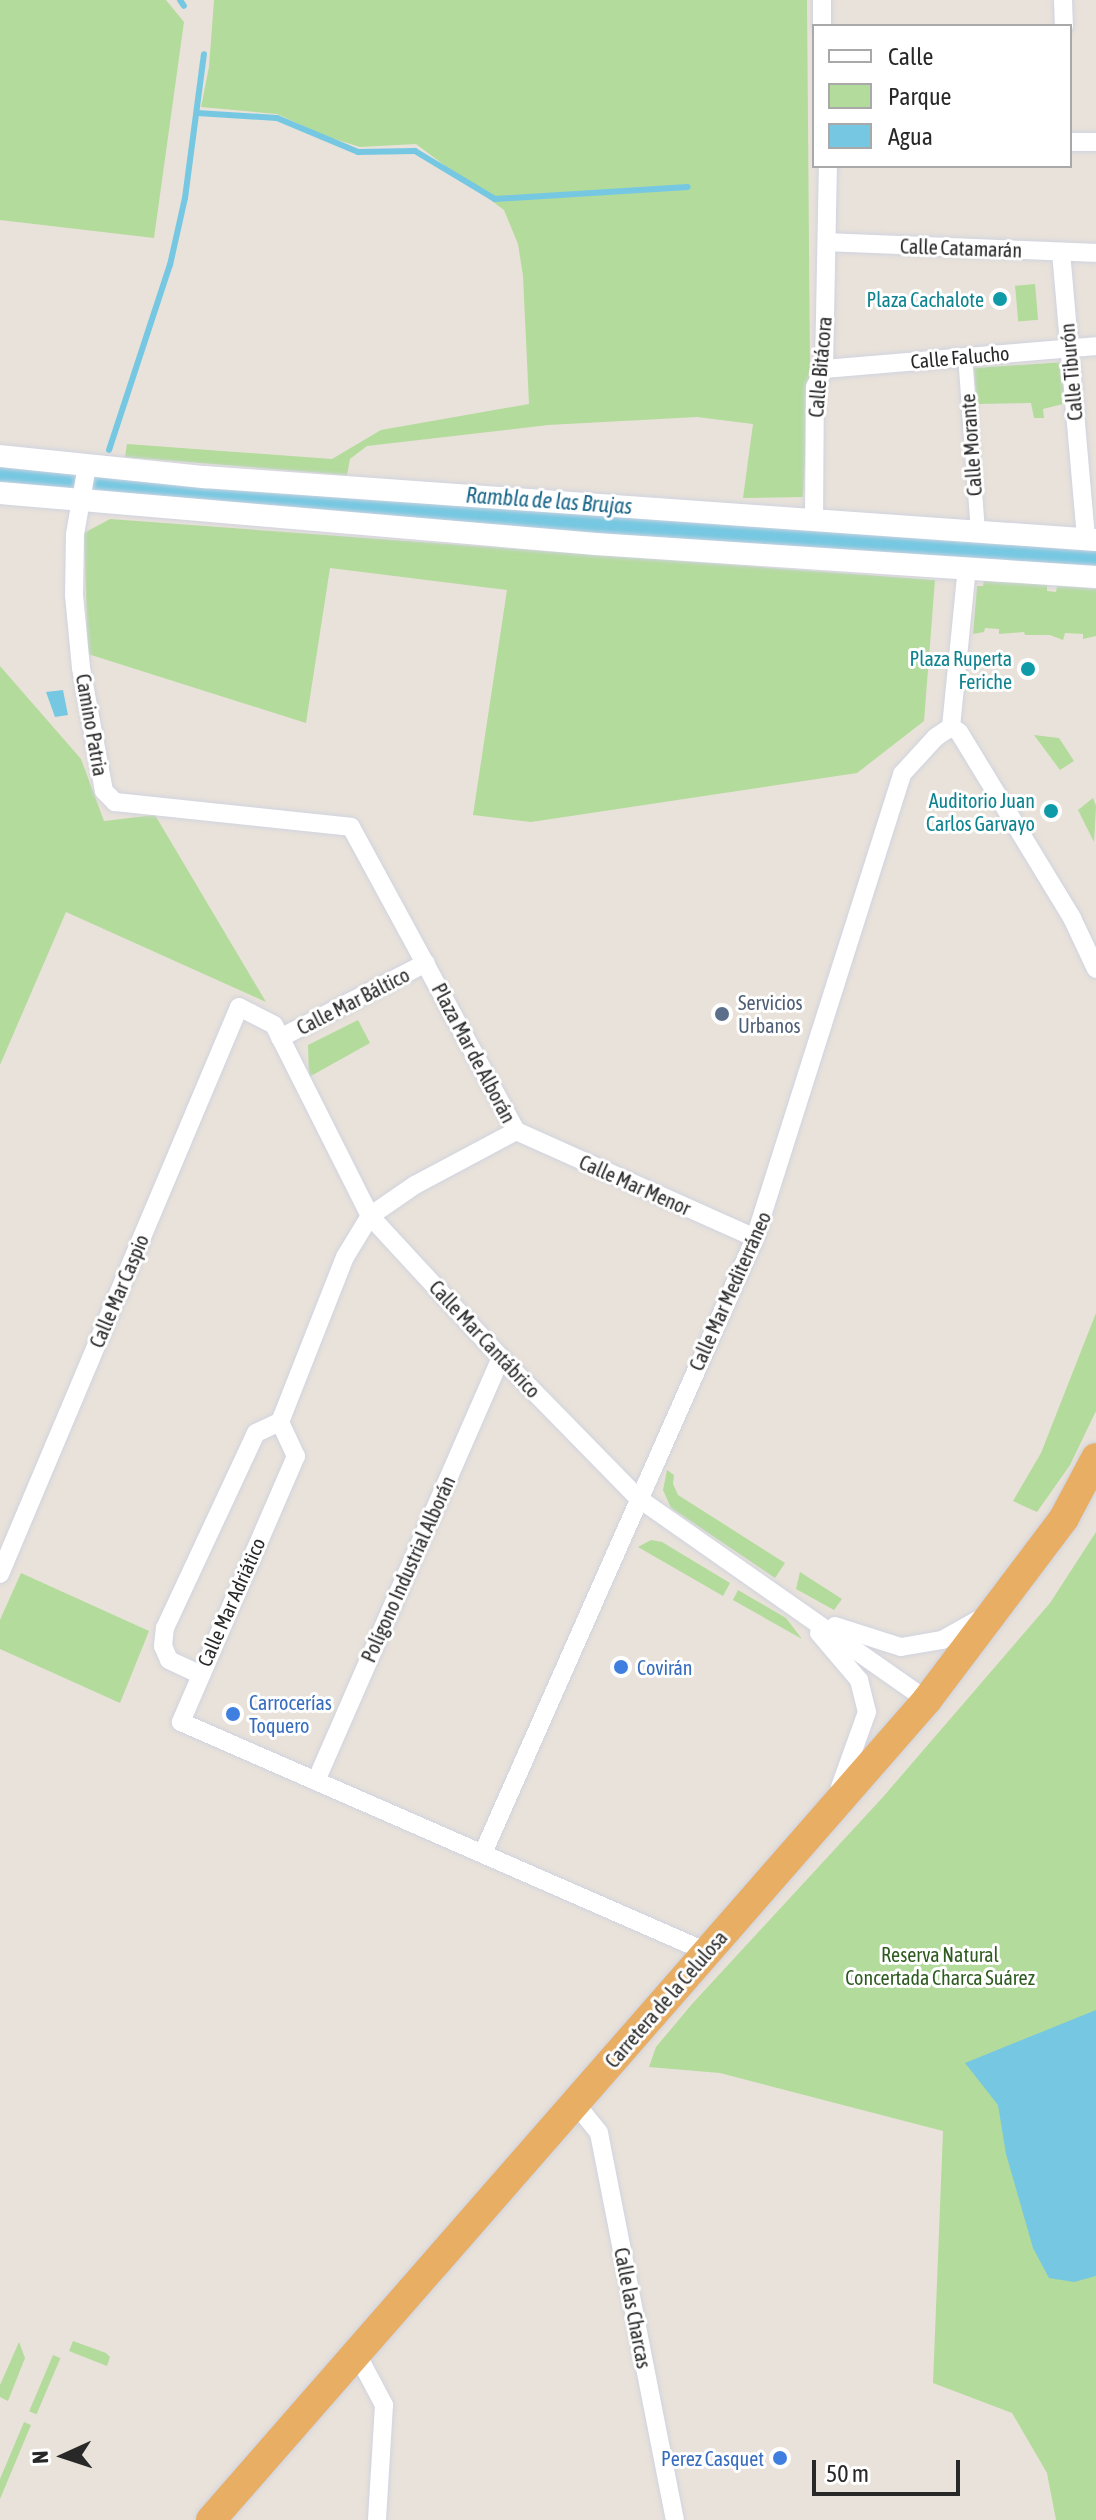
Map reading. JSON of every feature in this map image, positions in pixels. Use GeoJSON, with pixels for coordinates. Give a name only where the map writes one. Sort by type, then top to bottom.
{"type":"FeatureCollection","features":[{"type":"Feature","properties":{"kind":"highway","name":"Carretera de la Celulosa"},"geometry":{"type":"LineString","coordinates":[[211,2520],[927,1700],[1064,1518],[1096,1458]]}},
{"type":"Feature","properties":{"kind":"street"},"geometry":{"type":"LineString","coordinates":[[822,0],[822,24]]}},
{"type":"Feature","properties":{"kind":"street"},"geometry":{"type":"LineString","coordinates":[[1063,0],[1064,24]]}},
{"type":"Feature","properties":{"kind":"street"},"geometry":{"type":"LineString","coordinates":[[1072,142],[1096,142]]}},
{"type":"Feature","properties":{"kind":"street","name":"Calle Bitácora"},"geometry":{"type":"LineString","coordinates":[[814,521],[815,387],[824,369],[828,168]]}},
{"type":"Feature","properties":{"kind":"street","name":"Calle Catamarán"},"geometry":{"type":"LineString","coordinates":[[827,242],[1096,253]]}},
{"type":"Feature","properties":{"kind":"street","name":"Calle Tiburón"},"geometry":{"type":"LineString","coordinates":[[1061,252],[1091,540]]}},
{"type":"Feature","properties":{"kind":"street","name":"Calle Falucho"},"geometry":{"type":"LineString","coordinates":[[824,369],[1096,346]]}},
{"type":"Feature","properties":{"kind":"street","name":"Calle Morante"},"geometry":{"type":"LineString","coordinates":[[965,355],[978,534]]}},
{"type":"Feature","properties":{"kind":"street"},"geometry":{"type":"LineString","coordinates":[[0,456],[86,470],[1091,540]]}},
{"type":"Feature","properties":{"kind":"street"},"geometry":{"type":"LineString","coordinates":[[80,498],[86,470]]}},
{"type":"Feature","properties":{"kind":"street"},"geometry":{"type":"LineString","coordinates":[[0,493],[596,544],[1096,577]]}},
{"type":"Feature","properties":{"kind":"street","name":"Camino Patria"},"geometry":{"type":"LineString","coordinates":[[80,498],[74,595],[81,668],[104,791],[115,802],[351,827]]}},
{"type":"Feature","properties":{"kind":"street"},"geometry":{"type":"LineString","coordinates":[[967,568],[951,727],[959,732],[1072,918],[1096,969]]}},
{"type":"Feature","properties":{"kind":"street","name":"Calle Mar Mediterráneo"},"geometry":{"type":"LineString","coordinates":[[483,1853],[755,1238],[778,1175],[902,774],[936,737],[951,727]]}},
{"type":"Feature","properties":{"kind":"street","name":"Plaza Mar de Alborán"},"geometry":{"type":"LineString","coordinates":[[351,827],[516,1131],[415,1185],[370,1216]]}},
{"type":"Feature","properties":{"kind":"street","name":"Calle Mar Báltico"},"geometry":{"type":"LineString","coordinates":[[280,1038],[426,963]]}},
{"type":"Feature","properties":{"kind":"street","name":"Calle Mar Cantábrico"},"geometry":{"type":"LineString","coordinates":[[239,1007],[274,1025],[370,1216],[501,1358],[638,1498],[927,1700]]}},
{"type":"Feature","properties":{"kind":"street","name":"Calle Mar Caspio"},"geometry":{"type":"LineString","coordinates":[[0,1574],[239,1007]]}},
{"type":"Feature","properties":{"kind":"street","name":"Calle Mar Menor"},"geometry":{"type":"LineString","coordinates":[[516,1131],[755,1238]]}},
{"type":"Feature","properties":{"kind":"street"},"geometry":{"type":"LineString","coordinates":[[280,1422],[345,1257],[370,1216]]}},
{"type":"Feature","properties":{"kind":"street","name":"Polígono Industrial Alborán"},"geometry":{"type":"LineString","coordinates":[[316,1781],[501,1358]]}},
{"type":"Feature","properties":{"kind":"street","name":"Calle Mar Adriático"},"geometry":{"type":"LineString","coordinates":[[280,1422],[296,1456],[199,1674],[169,1660],[163,1646],[165,1628],[256,1433],[280,1422]]}},
{"type":"Feature","properties":{"kind":"street","name":"Calle Mar Cantábrico"},"geometry":{"type":"LineString","coordinates":[[802,1613],[875,1642],[901,1647],[942,1640],[993,1612]]}},
{"type":"Feature","properties":{"kind":"street","name":"Calle Mar Cantábrico"},"geometry":{"type":"LineString","coordinates":[[802,1613],[859,1680],[867,1712],[830,1811]]}},
{"type":"Feature","properties":{"kind":"street"},"geometry":{"type":"LineString","coordinates":[[199,1674],[181,1722],[707,1952]]}},
{"type":"Feature","properties":{"kind":"street","name":"Calle las Charcas"},"geometry":{"type":"LineString","coordinates":[[575,2103],[599,2133],[675,2520]]}},
{"type":"Feature","properties":{"kind":"street"},"geometry":{"type":"LineString","coordinates":[[357,2354],[384,2405],[377,2520]]}},
{"type":"Feature","properties":{"kind":"green space"},"geometry":{"type":"Polygon","coordinates":[[[0,0],[166,0],[184,22],[154,238],[0,220],[0,0]]]}},
{"type":"Feature","properties":{"kind":"green space"},"geometry":{"type":"Polygon","coordinates":[[[214,0],[807,0],[810,372],[803,497],[743,498],[753,424],[697,417],[548,425],[367,446],[350,459],[347,475],[125,457],[127,444],[332,459],[381,430],[529,404],[523,276],[518,244],[504,210],[416,144],[360,147],[325,136],[277,114],[201,107],[209,67],[214,0]]]}},
{"type":"Feature","properties":{"kind":"green space"},"geometry":{"type":"Polygon","coordinates":[[[1035,284],[1038,320],[1018,322],[1015,286],[1035,284]]]}},
{"type":"Feature","properties":{"kind":"green space"},"geometry":{"type":"Polygon","coordinates":[[[1065,362],[1067,403],[1043,409],[1044,418],[1034,418],[1031,403],[977,404],[974,368],[1065,362]]]}},
{"type":"Feature","properties":{"kind":"green space"},"geometry":{"type":"Polygon","coordinates":[[[110,519],[935,580],[924,721],[857,773],[531,822],[473,815],[507,590],[330,568],[306,723],[88,654],[84,533],[110,519]]]}},
{"type":"Feature","properties":{"kind":"green space"},"geometry":{"type":"Polygon","coordinates":[[[984,580],[1047,585],[1047,591],[1056,592],[1057,586],[1096,589],[1096,636],[1083,639],[1083,634],[1065,633],[1063,640],[1050,635],[1025,635],[1024,632],[999,634],[999,629],[985,628],[984,632],[973,634],[977,586],[983,586],[984,580]]]}},
{"type":"Feature","properties":{"kind":"green space"},"geometry":{"type":"Polygon","coordinates":[[[0,666],[81,759],[104,821],[155,815],[266,1002],[66,912],[0,1065],[0,666]]]}},
{"type":"Feature","properties":{"kind":"green space"},"geometry":{"type":"Polygon","coordinates":[[[1034,735],[1059,738],[1074,761],[1060,770],[1034,735]]]}},
{"type":"Feature","properties":{"kind":"green space"},"geometry":{"type":"Polygon","coordinates":[[[1093,798],[1096,806],[1094,842],[1078,810],[1093,798]]]}},
{"type":"Feature","properties":{"kind":"green space"},"geometry":{"type":"Polygon","coordinates":[[[358,1020],[370,1043],[309,1077],[308,1045],[358,1020]]]}},
{"type":"Feature","properties":{"kind":"green space"},"geometry":{"type":"Polygon","coordinates":[[[1096,1313],[1096,1411],[1070,1465],[1037,1512],[1013,1501],[1041,1453],[1096,1313]]]}},
{"type":"Feature","properties":{"kind":"green space"},"geometry":{"type":"Polygon","coordinates":[[[667,1470],[674,1475],[673,1484],[678,1495],[785,1563],[775,1578],[671,1508],[663,1490],[667,1470]]]}},
{"type":"Feature","properties":{"kind":"green space","name":"Reserva Natural Concertada Charca Suárez"},"geometry":{"type":"Polygon","coordinates":[[[1096,1532],[1096,2520],[1056,2520],[1047,2473],[1012,2413],[933,2383],[943,2131],[720,2073],[649,2067],[656,2047],[692,2004],[883,1797],[1050,1603],[1096,1532]]]}},
{"type":"Feature","properties":{"kind":"green space"},"geometry":{"type":"Polygon","coordinates":[[[651,1540],[662,1542],[730,1583],[723,1596],[638,1547],[651,1540]]]}},
{"type":"Feature","properties":{"kind":"green space"},"geometry":{"type":"Polygon","coordinates":[[[800,1572],[842,1599],[834,1610],[796,1589],[800,1572]]]}},
{"type":"Feature","properties":{"kind":"green space"},"geometry":{"type":"Polygon","coordinates":[[[21,1573],[149,1631],[120,1703],[0,1649],[0,1620],[21,1573]]]}},
{"type":"Feature","properties":{"kind":"green space"},"geometry":{"type":"Polygon","coordinates":[[[738,1590],[786,1618],[802,1639],[733,1600],[738,1590]]]}},
{"type":"Feature","properties":{"kind":"green space"},"geometry":{"type":"Polygon","coordinates":[[[73,2341],[106,2353],[110,2357],[107,2366],[69,2351],[73,2341]]]}},
{"type":"Feature","properties":{"kind":"green space"},"geometry":{"type":"Polygon","coordinates":[[[19,2342],[25,2358],[8,2401],[0,2397],[0,2385],[19,2342]]]}},
{"type":"Feature","properties":{"kind":"green space"},"geometry":{"type":"Polygon","coordinates":[[[53,2355],[60,2358],[37,2414],[29,2411],[53,2355]]]}},
{"type":"Feature","properties":{"kind":"green space"},"geometry":{"type":"Polygon","coordinates":[[[24,2422],[31,2425],[0,2499],[0,2479],[24,2422]]]}},
{"type":"Feature","properties":{"kind":"water"},"geometry":{"type":"Polygon","coordinates":[[[0,462],[1096,547],[1096,570],[844,554],[0,485],[0,462]]]}},
{"type":"Feature","properties":{"kind":"water"},"geometry":{"type":"Polygon","coordinates":[[[63,690],[68,715],[55,717],[46,692],[63,690]]]}},
{"type":"Feature","properties":{"kind":"water"},"geometry":{"type":"Polygon","coordinates":[[[1096,2010],[1096,2276],[1074,2282],[1049,2278],[1033,2248],[1006,2154],[998,2105],[965,2063],[1096,2010]]]}},
{"type":"Feature","properties":{"kind":"waterway"},"geometry":{"type":"LineString","coordinates":[[180,0],[184,6]]}},
{"type":"Feature","properties":{"kind":"waterway"},"geometry":{"type":"LineString","coordinates":[[109,450],[170,265],[185,198],[204,54]]}},
{"type":"Feature","properties":{"kind":"waterway"},"geometry":{"type":"LineString","coordinates":[[197,113],[277,118],[358,152],[415,151],[495,199],[688,187]]}},
{"type":"Feature","properties":{"kind":"place","name":"Plaza Cachalote"},"geometry":{"type":"Point","coordinates":[1000,299]}},
{"type":"Feature","properties":{"kind":"place","name":"Plaza Ruperta Feriche"},"geometry":{"type":"Point","coordinates":[1028,669]}},
{"type":"Feature","properties":{"kind":"place","name":"Auditorio Juan Carlos Garvayo"},"geometry":{"type":"Point","coordinates":[1051,811]}},
{"type":"Feature","properties":{"kind":"place","name":"Servicios Urbanos"},"geometry":{"type":"Point","coordinates":[722,1014]}},
{"type":"Feature","properties":{"kind":"place","name":"Covirán"},"geometry":{"type":"Point","coordinates":[621,1667]}},
{"type":"Feature","properties":{"kind":"place","name":"Carrocerías Toquero"},"geometry":{"type":"Point","coordinates":[233,1714]}},
{"type":"Feature","properties":{"kind":"place","name":"Perez Casquet"},"geometry":{"type":"Point","coordinates":[780,2458]}},
{"type":"Feature","properties":{"kind":"water label","name":"Rambla de las Brujas"},"geometry":{"type":"Point","coordinates":[549,501]}}]}
